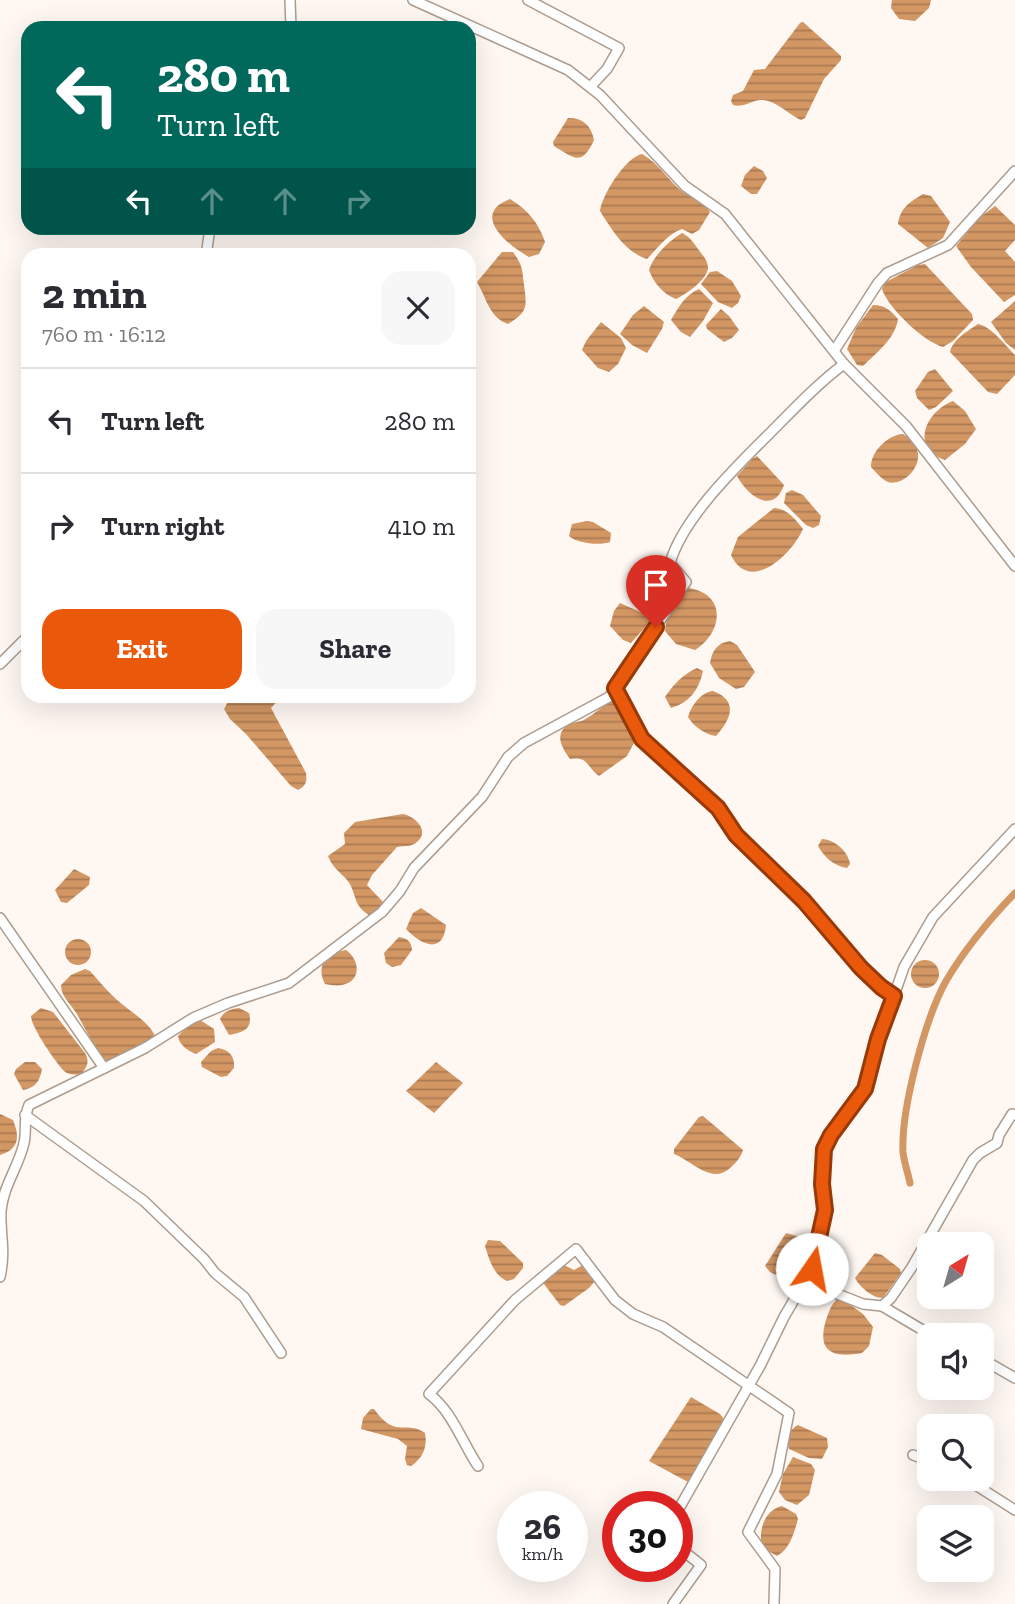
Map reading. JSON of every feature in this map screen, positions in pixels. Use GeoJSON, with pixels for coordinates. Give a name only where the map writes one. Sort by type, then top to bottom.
{"type":"FeatureCollection","features":[{"type":"Feature","properties":{"kind":"street"},"geometry":{"type":"LineString","coordinates":[[290,0],[291,21]]}},
{"type":"Feature","properties":{"kind":"street"},"geometry":{"type":"LineString","coordinates":[[413,0],[460,21]]}},
{"type":"Feature","properties":{"kind":"street"},"geometry":{"type":"LineString","coordinates":[[528,0],[619,48],[607,69],[591,86]]}},
{"type":"Feature","properties":{"kind":"street"},"geometry":{"type":"LineString","coordinates":[[476,28],[568,70],[591,86],[685,186],[725,214],[844,364],[906,426],[1015,566]]}},
{"type":"Feature","properties":{"kind":"street"},"geometry":{"type":"LineString","coordinates":[[834,351],[887,273],[948,245],[1015,171]]}},
{"type":"Feature","properties":{"kind":"street"},"geometry":{"type":"LineString","coordinates":[[0,1277],[4,1257],[1,1211],[24,1142],[25,1115],[29,1105],[145,1048],[193,1018],[228,1003],[289,984],[382,912],[400,891],[414,868],[482,797],[508,757],[524,743],[609,697],[686,582],[670,563],[675,547],[718,486],[814,387],[844,364]]}},
{"type":"Feature","properties":{"kind":"street"},"geometry":{"type":"LineString","coordinates":[[0,664],[21,643]]}},
{"type":"Feature","properties":{"kind":"street"},"geometry":{"type":"LineString","coordinates":[[615,688],[642,739],[709,799],[736,835],[804,901],[861,968],[894,996]]}},
{"type":"Feature","properties":{"kind":"street"},"geometry":{"type":"LineString","coordinates":[[689,1491],[812,1269],[825,1210],[822,1184],[824,1149],[835,1128],[865,1089],[878,1039],[904,967],[933,917],[1015,829]]}},
{"type":"Feature","properties":{"kind":"street"},"geometry":{"type":"LineString","coordinates":[[0,918],[104,1068]]}},
{"type":"Feature","properties":{"kind":"street"},"geometry":{"type":"LineString","coordinates":[[882,1306],[891,1298],[912,1267],[973,1160],[998,1143],[999,1135],[1012,1114],[1015,1115]]}},
{"type":"Feature","properties":{"kind":"street"},"geometry":{"type":"LineString","coordinates":[[25,1115],[144,1200],[215,1273],[244,1297],[281,1353]]}},
{"type":"Feature","properties":{"kind":"street"},"geometry":{"type":"LineString","coordinates":[[478,1466],[453,1420],[429,1394],[515,1300],[576,1249],[615,1300],[633,1314],[663,1326],[789,1413],[777,1474],[748,1532],[775,1569],[774,1604]]}},
{"type":"Feature","properties":{"kind":"street"},"geometry":{"type":"LineString","coordinates":[[808,1277],[863,1304],[882,1306],[917,1327]]}},
{"type":"Feature","properties":{"kind":"street"},"geometry":{"type":"LineString","coordinates":[[994,1366],[1015,1378]]}},
{"type":"Feature","properties":{"kind":"street"},"geometry":{"type":"LineString","coordinates":[[913,1455],[917,1456]]}},
{"type":"Feature","properties":{"kind":"street"},"geometry":{"type":"LineString","coordinates":[[985,1491],[1015,1510]]}},
{"type":"Feature","properties":{"kind":"street"},"geometry":{"type":"LineString","coordinates":[[693,1559],[701,1565],[693,1576]]}},
{"type":"Feature","properties":{"kind":"street"},"geometry":{"type":"LineString","coordinates":[[673,1604],[689,1582]]}},
{"type":"Feature","properties":{"kind":"shaded area"},"geometry":{"type":"Polygon","coordinates":[[[892,0],[931,0],[929,8],[915,21],[899,19],[891,8],[892,0]]]}},
{"type":"Feature","properties":{"kind":"shaded area"},"geometry":{"type":"Polygon","coordinates":[[[803,22],[841,56],[841,60],[824,79],[805,118],[801,120],[766,100],[733,105],[733,95],[743,91],[754,70],[765,69],[803,22]]]}},
{"type":"Feature","properties":{"kind":"shaded area"},"geometry":{"type":"Polygon","coordinates":[[[568,118],[582,121],[593,135],[590,148],[582,157],[573,157],[554,146],[553,142],[568,118]]]}},
{"type":"Feature","properties":{"kind":"shaded area"},"geometry":{"type":"Polygon","coordinates":[[[642,154],[678,188],[710,212],[699,230],[692,234],[682,229],[676,232],[647,259],[626,246],[600,211],[615,178],[629,162],[642,154]]]}},
{"type":"Feature","properties":{"kind":"shaded area"},"geometry":{"type":"Polygon","coordinates":[[[754,166],[763,171],[767,178],[757,194],[751,194],[741,186],[745,175],[754,166]]]}},
{"type":"Feature","properties":{"kind":"shaded area"},"geometry":{"type":"Polygon","coordinates":[[[923,194],[931,196],[950,222],[943,238],[928,248],[898,224],[903,210],[923,194]]]}},
{"type":"Feature","properties":{"kind":"shaded area"},"geometry":{"type":"Polygon","coordinates":[[[510,199],[527,212],[539,228],[545,242],[539,254],[529,257],[511,245],[496,229],[493,213],[498,205],[510,199]]]}},
{"type":"Feature","properties":{"kind":"shaded area"},"geometry":{"type":"Polygon","coordinates":[[[995,206],[1015,225],[1015,240],[1005,251],[1015,262],[1015,295],[1004,302],[971,267],[956,246],[979,218],[995,206]]]}},
{"type":"Feature","properties":{"kind":"shaded area"},"geometry":{"type":"Polygon","coordinates":[[[682,233],[695,244],[708,268],[700,282],[676,299],[660,288],[649,270],[654,259],[682,233]]]}},
{"type":"Feature","properties":{"kind":"shaded area"},"geometry":{"type":"Polygon","coordinates":[[[502,252],[513,252],[519,261],[526,299],[523,312],[508,324],[492,312],[477,282],[502,252]]]}},
{"type":"Feature","properties":{"kind":"shaded area"},"geometry":{"type":"Polygon","coordinates":[[[925,264],[972,314],[973,320],[953,341],[943,347],[926,338],[908,323],[891,305],[882,289],[884,283],[925,264]]]}},
{"type":"Feature","properties":{"kind":"shaded area"},"geometry":{"type":"Polygon","coordinates":[[[717,271],[732,281],[741,296],[732,308],[718,302],[701,284],[710,272],[717,271]]]}},
{"type":"Feature","properties":{"kind":"shaded area"},"geometry":{"type":"Polygon","coordinates":[[[699,289],[713,303],[690,337],[681,332],[671,320],[686,298],[699,289]]]}},
{"type":"Feature","properties":{"kind":"shaded area"},"geometry":{"type":"Polygon","coordinates":[[[1015,301],[1015,350],[1006,343],[991,322],[1015,301]]]}},
{"type":"Feature","properties":{"kind":"shaded area"},"geometry":{"type":"Polygon","coordinates":[[[873,305],[884,307],[898,319],[889,339],[863,366],[857,365],[847,349],[856,328],[873,305]]]}},
{"type":"Feature","properties":{"kind":"shaded area"},"geometry":{"type":"Polygon","coordinates":[[[644,306],[664,322],[647,353],[620,334],[633,315],[644,306]]]}},
{"type":"Feature","properties":{"kind":"shaded area"},"geometry":{"type":"Polygon","coordinates":[[[721,309],[739,330],[724,342],[707,329],[706,325],[721,309]]]}},
{"type":"Feature","properties":{"kind":"shaded area"},"geometry":{"type":"Polygon","coordinates":[[[601,322],[621,338],[626,348],[618,364],[609,372],[598,368],[582,350],[601,322]]]}},
{"type":"Feature","properties":{"kind":"shaded area"},"geometry":{"type":"Polygon","coordinates":[[[978,324],[993,332],[1015,355],[1015,375],[997,394],[988,392],[950,352],[958,339],[978,324]]]}},
{"type":"Feature","properties":{"kind":"shaded area"},"geometry":{"type":"Polygon","coordinates":[[[935,369],[953,391],[929,410],[917,398],[915,391],[928,372],[935,369]]]}},
{"type":"Feature","properties":{"kind":"shaded area"},"geometry":{"type":"Polygon","coordinates":[[[953,401],[965,411],[976,429],[965,444],[945,460],[927,447],[925,430],[935,413],[953,401]]]}},
{"type":"Feature","properties":{"kind":"shaded area"},"geometry":{"type":"Polygon","coordinates":[[[903,434],[913,442],[918,451],[918,460],[910,475],[903,480],[888,482],[871,467],[872,461],[881,445],[892,437],[903,434]]]}},
{"type":"Feature","properties":{"kind":"shaded area"},"geometry":{"type":"Polygon","coordinates":[[[757,456],[784,485],[779,494],[767,501],[747,490],[737,476],[757,456]]]}},
{"type":"Feature","properties":{"kind":"shaded area"},"geometry":{"type":"Polygon","coordinates":[[[792,490],[803,495],[821,516],[819,525],[813,528],[806,525],[784,503],[786,493],[792,490]]]}},
{"type":"Feature","properties":{"kind":"shaded area"},"geometry":{"type":"Polygon","coordinates":[[[774,508],[787,512],[803,529],[798,539],[780,559],[759,571],[749,571],[739,566],[731,555],[738,537],[774,508]]]}},
{"type":"Feature","properties":{"kind":"shaded area"},"geometry":{"type":"Polygon","coordinates":[[[587,521],[611,533],[610,542],[588,543],[569,536],[572,524],[587,521]]]}},
{"type":"Feature","properties":{"kind":"shaded area"},"geometry":{"type":"Polygon","coordinates":[[[689,588],[710,598],[717,615],[711,634],[695,650],[676,644],[665,631],[672,607],[689,588]]]}},
{"type":"Feature","properties":{"kind":"shaded area"},"geometry":{"type":"Polygon","coordinates":[[[620,603],[647,615],[650,620],[631,643],[623,640],[610,626],[614,611],[620,603]]]}},
{"type":"Feature","properties":{"kind":"shaded area"},"geometry":{"type":"Polygon","coordinates":[[[730,641],[737,645],[755,672],[744,687],[736,689],[719,678],[710,663],[716,648],[730,641]]]}},
{"type":"Feature","properties":{"kind":"shaded area"},"geometry":{"type":"Polygon","coordinates":[[[697,668],[703,671],[696,690],[683,703],[671,708],[665,697],[679,680],[697,668]]]}},
{"type":"Feature","properties":{"kind":"shaded area"},"geometry":{"type":"Polygon","coordinates":[[[713,691],[727,700],[730,711],[726,723],[716,736],[700,730],[688,717],[697,700],[713,691]]]}},
{"type":"Feature","properties":{"kind":"shaded area"},"geometry":{"type":"Polygon","coordinates":[[[612,700],[616,700],[635,741],[627,756],[599,776],[583,760],[570,759],[560,738],[563,729],[568,725],[584,720],[612,700]]]}},
{"type":"Feature","properties":{"kind":"shaded area"},"geometry":{"type":"Polygon","coordinates":[[[227,703],[276,703],[271,708],[306,773],[305,783],[301,788],[298,790],[291,786],[224,709],[227,703]]]}},
{"type":"Feature","properties":{"kind":"shaded area"},"geometry":{"type":"Polygon","coordinates":[[[403,814],[419,824],[421,837],[413,845],[397,847],[372,875],[367,885],[384,903],[375,913],[369,915],[357,903],[347,880],[328,856],[345,844],[344,833],[355,822],[403,814]]]}},
{"type":"Feature","properties":{"kind":"shaded area"},"geometry":{"type":"Polygon","coordinates":[[[822,839],[832,842],[844,851],[850,864],[847,868],[834,863],[823,854],[818,846],[822,839]]]}},
{"type":"Feature","properties":{"kind":"shaded area"},"geometry":{"type":"Polygon","coordinates":[[[74,869],[90,877],[89,885],[67,903],[61,902],[55,890],[74,869]]]}},
{"type":"Feature","properties":{"kind":"shaded area"},"geometry":{"type":"Polygon","coordinates":[[[421,908],[446,925],[444,935],[436,944],[418,939],[406,929],[413,913],[421,908]]]}},
{"type":"Feature","properties":{"kind":"shaded area"},"geometry":{"type":"Polygon","coordinates":[[[399,937],[411,944],[412,950],[401,965],[392,967],[386,963],[384,953],[399,937]]]}},
{"type":"Feature","properties":{"kind":"shaded area"},"geometry":{"type":"Polygon","coordinates":[[[78,939],[87,943],[91,952],[87,961],[78,965],[69,961],[65,952],[69,943],[78,939]]]}},
{"type":"Feature","properties":{"kind":"shaded area"},"geometry":{"type":"Polygon","coordinates":[[[346,950],[356,964],[356,975],[342,985],[325,984],[321,971],[325,961],[333,954],[346,950]]]}},
{"type":"Feature","properties":{"kind":"shaded area"},"geometry":{"type":"Polygon","coordinates":[[[925,960],[935,964],[939,974],[935,984],[925,988],[915,984],[911,974],[915,964],[925,960]]]}},
{"type":"Feature","properties":{"kind":"shaded area"},"geometry":{"type":"Polygon","coordinates":[[[85,969],[90,971],[113,997],[144,1022],[156,1038],[107,1063],[61,989],[61,985],[71,975],[85,969]]]}},
{"type":"Feature","properties":{"kind":"shaded area"},"geometry":{"type":"Polygon","coordinates":[[[41,1008],[53,1012],[85,1053],[87,1064],[81,1074],[64,1071],[39,1036],[31,1016],[41,1008]]]}},
{"type":"Feature","properties":{"kind":"shaded area"},"geometry":{"type":"Polygon","coordinates":[[[239,1008],[249,1013],[250,1023],[243,1031],[229,1035],[220,1019],[228,1011],[239,1008]]]}},
{"type":"Feature","properties":{"kind":"shaded area"},"geometry":{"type":"Polygon","coordinates":[[[200,1020],[214,1029],[215,1042],[196,1054],[184,1047],[178,1036],[188,1026],[200,1020]]]}},
{"type":"Feature","properties":{"kind":"shaded area"},"geometry":{"type":"Polygon","coordinates":[[[218,1048],[228,1052],[233,1060],[234,1068],[227,1076],[221,1077],[202,1067],[201,1062],[211,1051],[218,1048]]]}},
{"type":"Feature","properties":{"kind":"shaded area"},"geometry":{"type":"Polygon","coordinates":[[[25,1062],[35,1062],[42,1069],[36,1083],[23,1090],[14,1074],[25,1062]]]}},
{"type":"Feature","properties":{"kind":"shaded area"},"geometry":{"type":"Polygon","coordinates":[[[436,1062],[463,1083],[434,1113],[406,1091],[436,1062]]]}},
{"type":"Feature","properties":{"kind":"shaded area"},"geometry":{"type":"Polygon","coordinates":[[[0,1114],[13,1120],[17,1137],[14,1146],[0,1155],[0,1114]]]}},
{"type":"Feature","properties":{"kind":"shaded area"},"geometry":{"type":"Polygon","coordinates":[[[703,1116],[743,1150],[736,1162],[723,1173],[709,1173],[674,1154],[674,1149],[699,1117],[703,1116]]]}},
{"type":"Feature","properties":{"kind":"shaded area"},"geometry":{"type":"Polygon","coordinates":[[[786,1233],[807,1239],[809,1245],[806,1262],[791,1282],[770,1272],[765,1266],[786,1233]]]}},
{"type":"Feature","properties":{"kind":"shaded area"},"geometry":{"type":"Polygon","coordinates":[[[488,1240],[500,1241],[523,1263],[523,1268],[514,1279],[502,1279],[495,1271],[485,1246],[488,1240]]]}},
{"type":"Feature","properties":{"kind":"shaded area"},"geometry":{"type":"Polygon","coordinates":[[[875,1253],[882,1255],[900,1269],[901,1273],[883,1298],[867,1291],[855,1278],[875,1253]]]}},
{"type":"Feature","properties":{"kind":"shaded area"},"geometry":{"type":"Polygon","coordinates":[[[564,1265],[574,1270],[583,1265],[595,1281],[564,1306],[560,1305],[544,1284],[544,1280],[564,1265]]]}},
{"type":"Feature","properties":{"kind":"shaded area"},"geometry":{"type":"Polygon","coordinates":[[[840,1297],[863,1314],[873,1327],[869,1346],[862,1353],[843,1355],[830,1351],[823,1340],[826,1320],[833,1304],[840,1297]]]}},
{"type":"Feature","properties":{"kind":"shaded area"},"geometry":{"type":"Polygon","coordinates":[[[691,1397],[724,1419],[692,1480],[688,1482],[649,1461],[691,1397]]]}},
{"type":"Feature","properties":{"kind":"shaded area"},"geometry":{"type":"Polygon","coordinates":[[[371,1409],[388,1424],[418,1429],[425,1433],[425,1448],[415,1463],[407,1465],[407,1446],[398,1439],[361,1429],[363,1418],[371,1409]]]}},
{"type":"Feature","properties":{"kind":"shaded area"},"geometry":{"type":"Polygon","coordinates":[[[798,1425],[827,1438],[828,1447],[822,1459],[809,1458],[789,1449],[789,1435],[798,1425]]]}},
{"type":"Feature","properties":{"kind":"shaded area"},"geometry":{"type":"Polygon","coordinates":[[[793,1457],[811,1464],[815,1470],[809,1495],[797,1505],[785,1500],[779,1492],[783,1474],[793,1457]]]}},
{"type":"Feature","properties":{"kind":"shaded area"},"geometry":{"type":"Polygon","coordinates":[[[782,1506],[796,1514],[798,1519],[788,1545],[777,1556],[763,1548],[761,1536],[766,1517],[782,1506]]]}},
{"type":"Feature","properties":{"kind":"waterway"},"geometry":{"type":"LineString","coordinates":[[910,1183],[903,1152],[903,1134],[910,1089],[930,1018],[946,981],[961,958],[1015,893]]}},
{"type":"Feature","properties":{"kind":"route"},"geometry":{"type":"LineString","coordinates":[[656,627],[615,688],[642,739],[718,808],[736,835],[804,901],[861,968],[894,996],[878,1039],[865,1089],[831,1135],[824,1149],[822,1184],[825,1210],[812,1269]]}}]}
